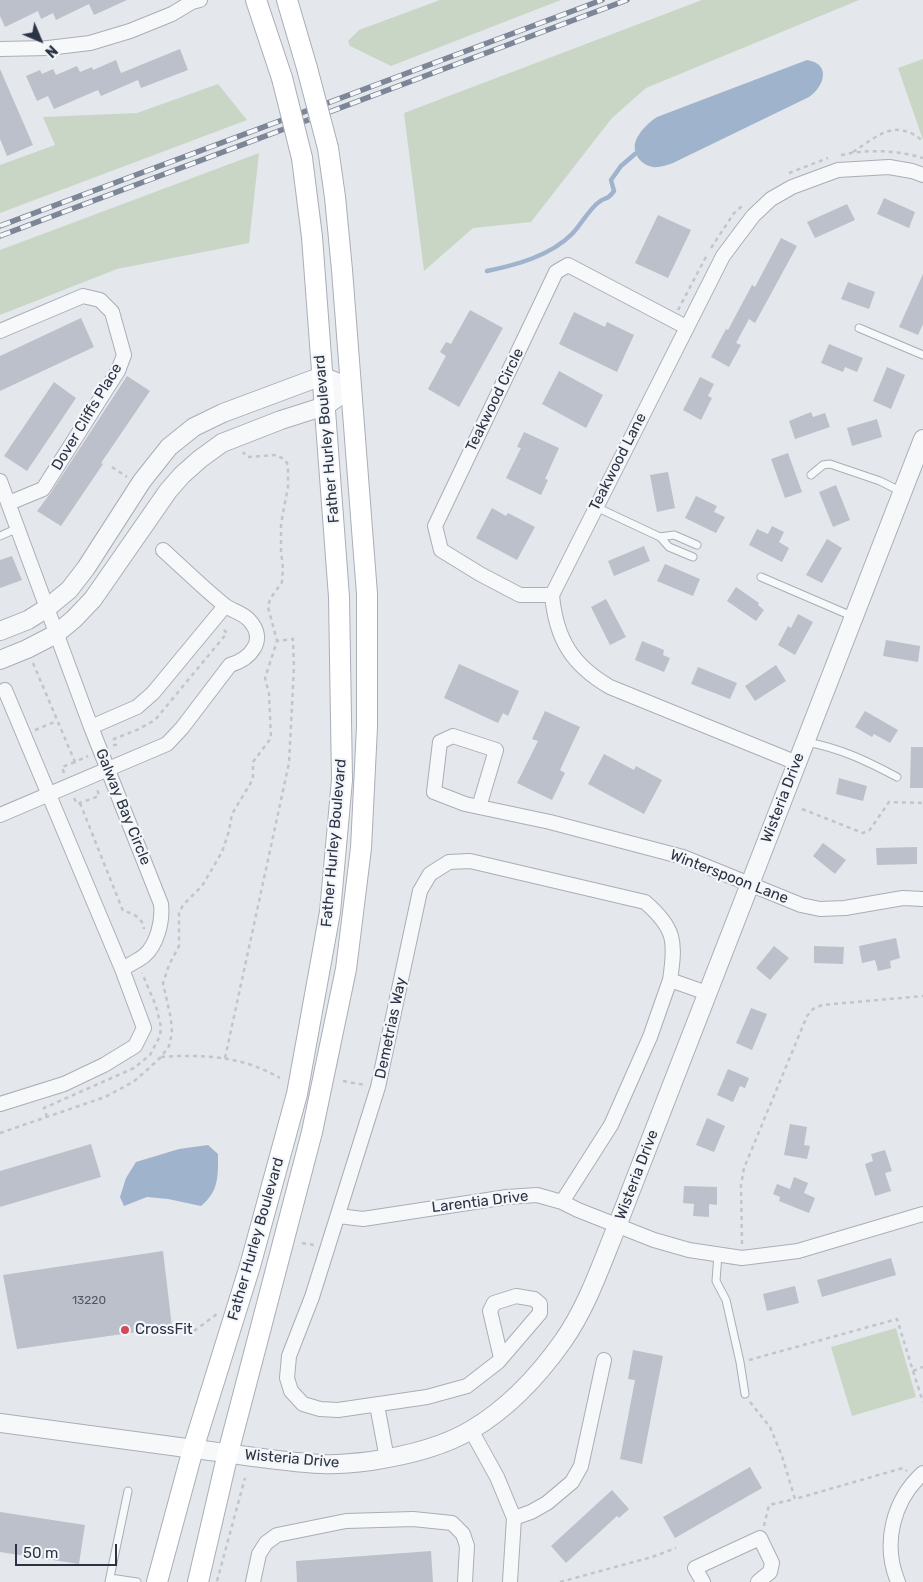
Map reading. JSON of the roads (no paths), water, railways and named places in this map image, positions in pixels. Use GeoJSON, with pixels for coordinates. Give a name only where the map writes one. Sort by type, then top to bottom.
{"type":"FeatureCollection","features":[{"type":"Feature","properties":{"kind":"main road","name":"Father Hurley Boulevard"},"geometry":{"type":"LineString","coordinates":[[157,1582],[193,1449],[250,1266],[297,1094],[330,912],[342,780],[340,597],[312,237],[302,158],[282,78],[256,0]]}},
{"type":"Feature","properties":{"kind":"main road","name":"Father Hurley Boulevard"},"geometry":{"type":"LineString","coordinates":[[198,1582],[228,1453],[312,1132],[346,969],[360,848],[368,727],[367,594],[335,197],[328,148],[287,0]]}},
{"type":"Feature","properties":{"kind":"street"},"geometry":{"type":"LineString","coordinates":[[0,49],[48,48],[90,43],[138,28],[172,14],[195,1]]}},
{"type":"Feature","properties":{"kind":"street","name":"Teakwood Lane"},"geometry":{"type":"LineString","coordinates":[[552,595],[723,256],[753,216],[771,199],[792,187],[838,170],[888,167],[923,175]]}},
{"type":"Feature","properties":{"kind":"street","name":"Teakwood Circle"},"geometry":{"type":"LineString","coordinates":[[552,595],[520,595],[480,574],[441,550],[435,526],[556,272],[568,265],[686,327]]}},
{"type":"Feature","properties":{"kind":"street","name":"Dover Cliffs Place"},"geometry":{"type":"LineString","coordinates":[[0,331],[83,296],[100,300],[112,312],[124,355],[118,371],[43,489],[9,503]]}},
{"type":"Feature","properties":{"kind":"street"},"geometry":{"type":"LineString","coordinates":[[0,631],[28,620],[47,608],[69,590],[86,568],[142,481],[169,447],[194,427],[223,413],[322,376],[351,388]]}},
{"type":"Feature","properties":{"kind":"street"},"geometry":{"type":"LineString","coordinates":[[0,660],[56,634],[94,599],[168,491],[200,458],[222,443],[236,437],[325,406],[351,388]]}},
{"type":"Feature","properties":{"kind":"street","name":"Wisteria Drive"},"geometry":{"type":"LineString","coordinates":[[0,1423],[323,1464],[353,1463],[416,1452],[441,1444],[471,1430],[504,1406],[533,1378],[563,1341],[585,1303],[617,1226],[923,439]]}},
{"type":"Feature","properties":{"kind":"street","name":"Galway Bay Circle"},"geometry":{"type":"LineString","coordinates":[[0,481],[107,770],[158,895],[162,911],[156,940],[145,956],[122,968]]}},
{"type":"Feature","properties":{"kind":"street"},"geometry":{"type":"LineString","coordinates":[[0,814],[167,744],[175,737],[230,665],[242,661],[252,653],[256,642],[256,631],[250,620],[239,612],[225,606],[163,550]]}},
{"type":"Feature","properties":{"kind":"street"},"geometry":{"type":"LineString","coordinates":[[552,595],[554,613],[568,650],[591,676],[610,687],[797,763]]}},
{"type":"Feature","properties":{"kind":"street"},"geometry":{"type":"LineString","coordinates":[[91,727],[137,707],[153,694],[225,606]]}},
{"type":"Feature","properties":{"kind":"street"},"geometry":{"type":"LineString","coordinates":[[0,1104],[64,1084],[104,1065],[135,1046],[144,1028],[122,968],[5,690]]}},
{"type":"Feature","properties":{"kind":"street","name":"Winterspoon Lane"},"geometry":{"type":"LineString","coordinates":[[478,807],[496,750],[453,736],[440,742],[434,792],[465,804],[478,807],[550,822],[683,857],[801,905],[820,908],[845,908],[903,898],[923,899]]}},
{"type":"Feature","properties":{"kind":"street","name":"Demetrias Way"},"geometry":{"type":"LineString","coordinates":[[501,1358],[490,1311],[494,1304],[516,1296],[534,1299],[540,1304],[540,1313],[501,1358],[467,1386],[427,1397],[338,1410],[320,1409],[303,1404],[291,1391],[287,1378],[289,1356],[312,1297],[339,1216],[378,1087],[420,891],[430,874],[449,862],[470,861],[645,902],[662,916],[672,935],[674,956],[670,980],[650,1037],[611,1125],[562,1202]]}},
{"type":"Feature","properties":{"kind":"street"},"geometry":{"type":"LineString","coordinates":[[670,980],[707,993]]}},
{"type":"Feature","properties":{"kind":"street","name":"Larentia Drive"},"geometry":{"type":"LineString","coordinates":[[339,1216],[363,1219],[507,1197],[537,1195],[562,1202],[617,1226]]}},
{"type":"Feature","properties":{"kind":"street"},"geometry":{"type":"LineString","coordinates":[[617,1226],[654,1240],[689,1250],[742,1258],[798,1251],[923,1214]]}},
{"type":"Feature","properties":{"kind":"street"},"geometry":{"type":"LineString","coordinates":[[514,1518],[531,1512],[547,1503],[572,1482],[581,1466],[604,1360]]}},
{"type":"Feature","properties":{"kind":"street"},"geometry":{"type":"LineString","coordinates":[[377,1404],[387,1458]]}},
{"type":"Feature","properties":{"kind":"street"},"geometry":{"type":"LineString","coordinates":[[471,1430],[497,1477],[514,1518],[510,1582]]}},
{"type":"Feature","properties":{"kind":"street"},"geometry":{"type":"LineString","coordinates":[[898,1582],[890,1543],[894,1516],[912,1483],[920,1476]]}},
{"type":"Feature","properties":{"kind":"street"},"geometry":{"type":"LineString","coordinates":[[253,1582],[259,1554],[266,1543],[277,1534],[346,1521],[413,1518],[452,1523],[463,1534],[467,1546],[465,1582]]}},
{"type":"Feature","properties":{"kind":"street"},"geometry":{"type":"LineString","coordinates":[[702,1582],[695,1568],[760,1538],[772,1563],[770,1572],[758,1582]]}},
{"type":"Feature","properties":{"kind":"lane"},"geometry":{"type":"LineString","coordinates":[[859,328],[923,355]]}},
{"type":"Feature","properties":{"kind":"lane"},"geometry":{"type":"LineString","coordinates":[[811,475],[823,465],[830,464],[880,481],[902,493]]}},
{"type":"Feature","properties":{"kind":"lane"},"geometry":{"type":"LineString","coordinates":[[596,507],[660,537],[669,547],[693,557]]}},
{"type":"Feature","properties":{"kind":"lane"},"geometry":{"type":"LineString","coordinates":[[0,536],[18,528]]}},
{"type":"Feature","properties":{"kind":"lane"},"geometry":{"type":"LineString","coordinates":[[660,537],[674,535],[697,545]]}},
{"type":"Feature","properties":{"kind":"lane"},"geometry":{"type":"LineString","coordinates":[[761,576],[854,617]]}},
{"type":"Feature","properties":{"kind":"lane"},"geometry":{"type":"LineString","coordinates":[[805,742],[829,746],[870,762],[897,777]]}},
{"type":"Feature","properties":{"kind":"lane"},"geometry":{"type":"LineString","coordinates":[[718,1254],[716,1281],[726,1300],[745,1394]]}},
{"type":"Feature","properties":{"kind":"lane"},"geometry":{"type":"LineString","coordinates":[[128,1491],[109,1580],[137,1582]]}},
{"type":"Feature","properties":{"kind":"water"},"geometry":{"type":"Polygon","coordinates":[[[807,60],[815,62],[823,71],[822,82],[819,88],[809,97],[673,163],[653,167],[645,164],[638,158],[635,149],[636,140],[645,127],[657,117],[807,60]]]}},
{"type":"Feature","properties":{"kind":"water"},"geometry":{"type":"Polygon","coordinates":[[[208,1145],[218,1154],[217,1177],[211,1195],[201,1206],[147,1197],[124,1206],[120,1197],[126,1178],[136,1162],[179,1149],[208,1145]]]}},
{"type":"Feature","properties":{"kind":"waterway"},"geometry":{"type":"LineString","coordinates":[[487,271],[509,266],[543,254],[563,242],[575,231],[596,205],[612,194],[614,191],[611,180],[621,166],[635,154]]}},
{"type":"Feature","properties":{"kind":"railway"},"geometry":{"type":"LineString","coordinates":[[0,226],[602,0]]}},
{"type":"Feature","properties":{"kind":"railway"},"geometry":{"type":"LineString","coordinates":[[0,236],[627,0]]}},
{"type":"Feature","properties":{"kind":"place","name":"CrossFit"},"geometry":{"type":"Point","coordinates":[125,1330]}}]}
